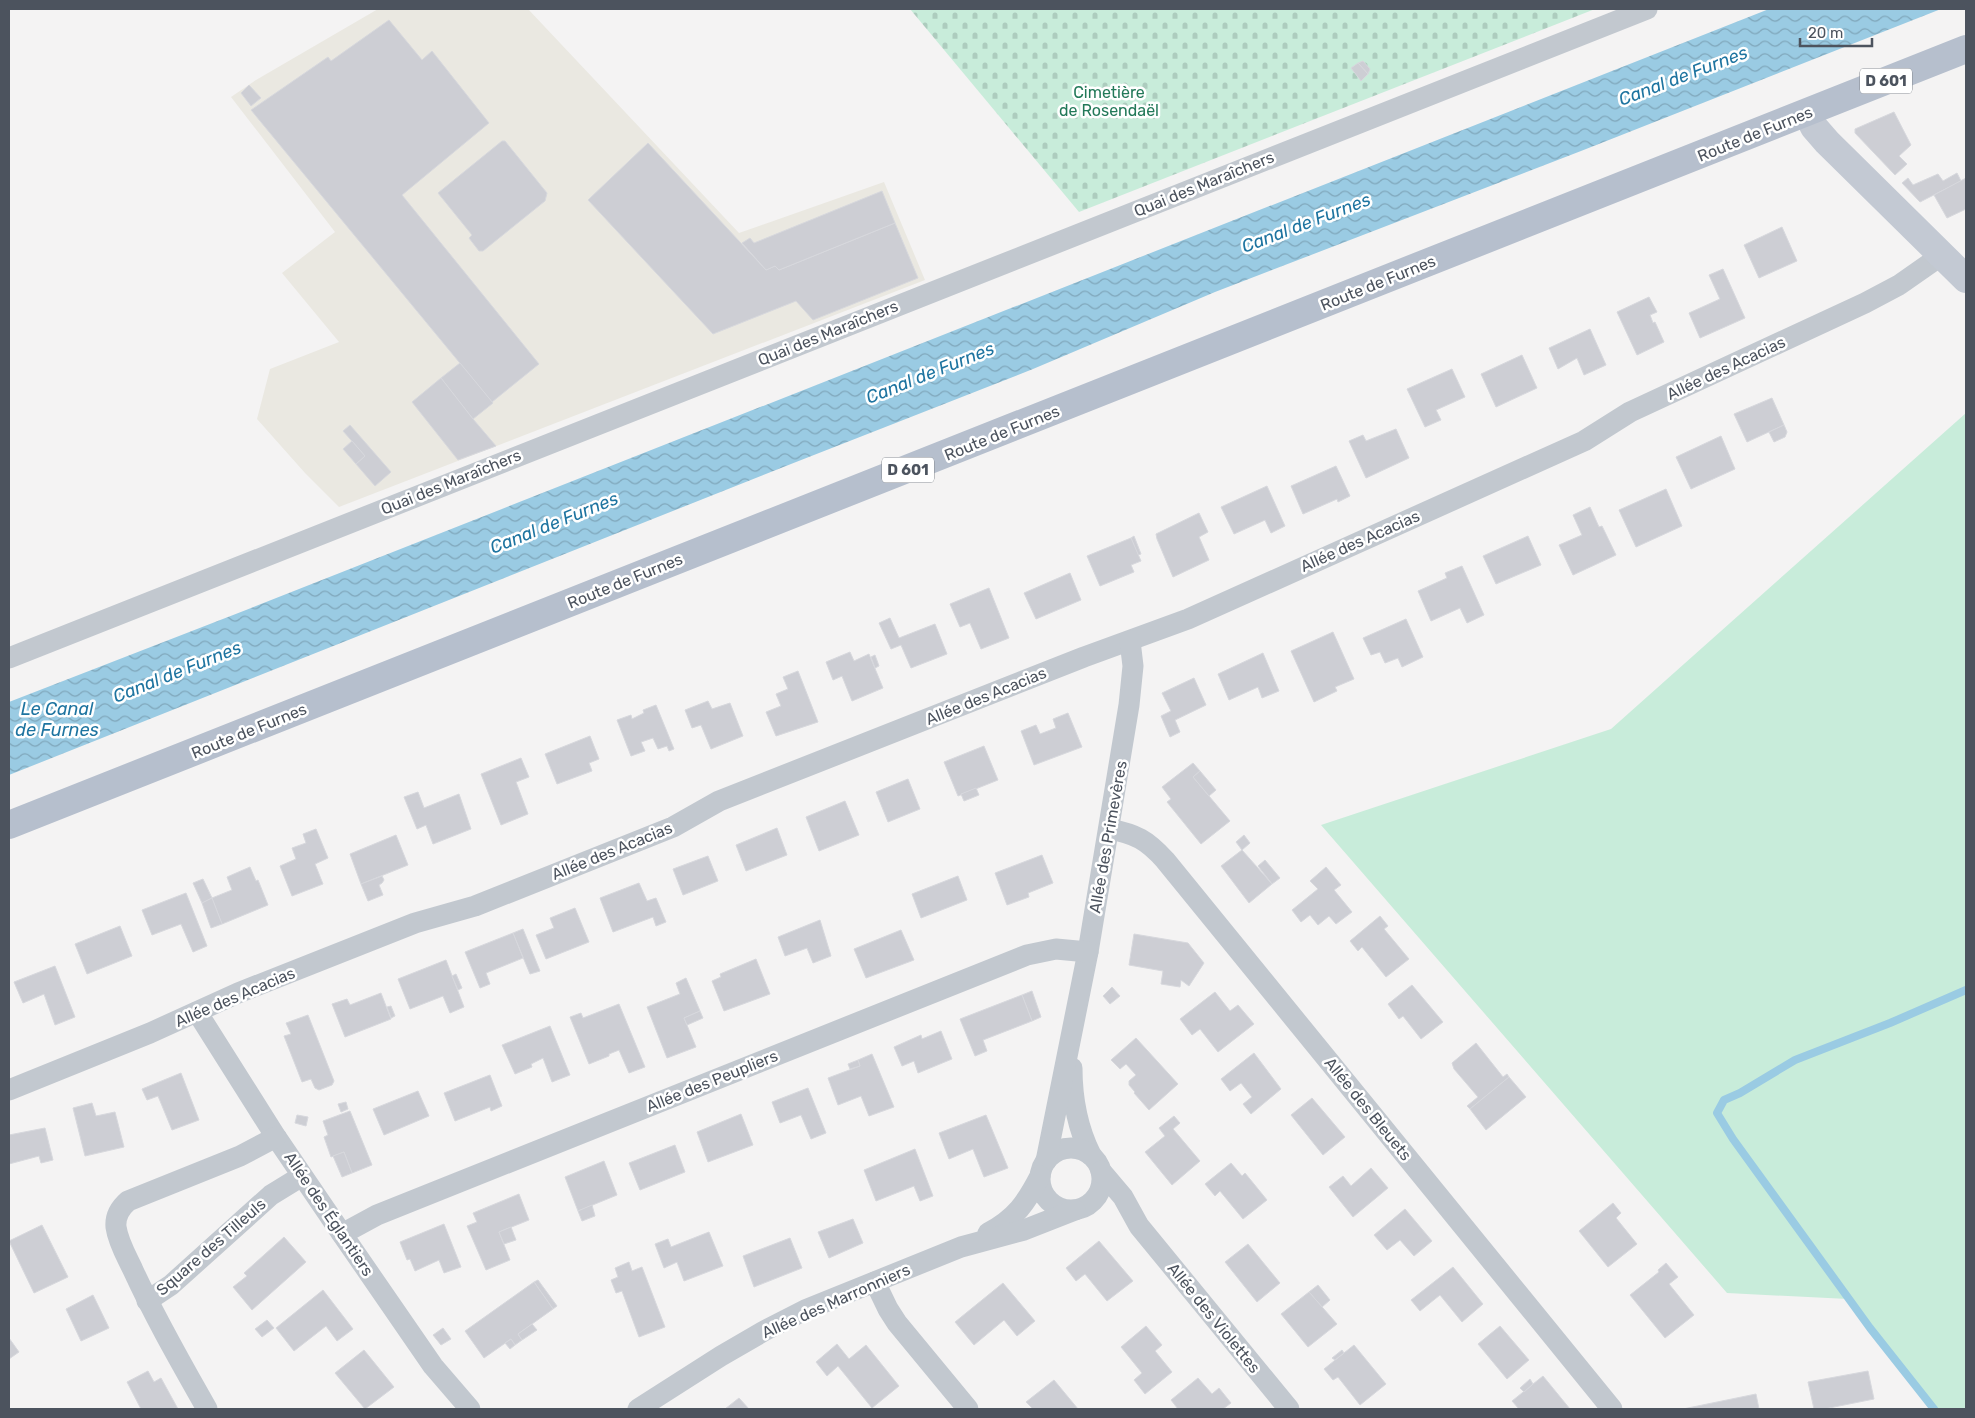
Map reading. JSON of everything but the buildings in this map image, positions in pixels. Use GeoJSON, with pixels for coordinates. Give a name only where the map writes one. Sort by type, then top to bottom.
{"type":"FeatureCollection","features":[{"type":"Feature","properties":{"kind":"main road","name":"Route de Furnes"},"geometry":{"type":"LineString","coordinates":[[9,825],[1966,49]]}},
{"type":"Feature","properties":{"kind":"main road"},"geometry":{"type":"LineString","coordinates":[[1806,113],[1814,127],[1827,142],[1966,279]]}},
{"type":"Feature","properties":{"kind":"street","name":"Quai des Maraîchers"},"geometry":{"type":"LineString","coordinates":[[9,658],[1647,9]]}},
{"type":"Feature","properties":{"kind":"street","name":"Allée des Acacias"},"geometry":{"type":"LineString","coordinates":[[9,1090],[150,1034],[226,998],[415,923],[465,910],[674,827],[719,801],[1084,657],[1188,619],[1584,441],[1630,412],[1865,303],[1899,285],[1942,256]]}},
{"type":"Feature","properties":{"kind":"street","name":"Allée des Primevères"},"geometry":{"type":"LineString","coordinates":[[1043,1168],[1062,1074],[1073,1032],[1088,952],[1132,690],[1133,666],[1130,641]]}},
{"type":"Feature","properties":{"kind":"street","name":"Allée des Bleuets"},"geometry":{"type":"LineString","coordinates":[[1109,829],[1128,833],[1145,841],[1165,860],[1612,1409]]}},
{"type":"Feature","properties":{"kind":"street","name":"Allée des Peupliers"},"geometry":{"type":"LineString","coordinates":[[342,1234],[382,1213],[1028,955],[1056,948],[1088,952]]}},
{"type":"Feature","properties":{"kind":"street","name":"Allée des Églantiers"},"geometry":{"type":"LineString","coordinates":[[197,1012],[302,1176],[433,1366],[470,1409]]}},
{"type":"Feature","properties":{"kind":"street","name":"Allée des Primevères"},"geometry":{"type":"LineString","coordinates":[[1073,1032],[1072,1081],[1074,1105],[1084,1140],[1096,1163]]}},
{"type":"Feature","properties":{"kind":"street","name":"Square des Tilleuls"},"geometry":{"type":"LineString","coordinates":[[276,1136],[240,1156],[136,1197],[123,1204],[117,1216],[118,1235],[147,1301],[170,1286],[271,1195],[302,1176]]}},
{"type":"Feature","properties":{"kind":"street"},"geometry":{"type":"LineString","coordinates":[[1067,1149],[1080,1149],[1096,1163],[1103,1179],[1100,1190],[1097,1198],[1082,1208],[1060,1208],[1049,1201],[1042,1192],[1043,1168],[1055,1153],[1067,1149]]}},
{"type":"Feature","properties":{"kind":"street","name":"Allée des Violettes"},"geometry":{"type":"LineString","coordinates":[[1096,1163],[1123,1197],[1139,1226],[1289,1409]]}},
{"type":"Feature","properties":{"kind":"street","name":"Allée des Marronniers"},"geometry":{"type":"LineString","coordinates":[[646,1407],[700,1369],[777,1324],[813,1307],[962,1247],[997,1228],[1014,1216],[1027,1201],[1043,1168]]}},
{"type":"Feature","properties":{"kind":"street","name":"Allée des Violettes"},"geometry":{"type":"LineString","coordinates":[[1082,1208],[1115,1209],[1139,1226]]}},
{"type":"Feature","properties":{"kind":"street","name":"Allée des Marronniers"},"geometry":{"type":"LineString","coordinates":[[962,1247],[1024,1230],[1082,1208]]}},
{"type":"Feature","properties":{"kind":"street"},"geometry":{"type":"LineString","coordinates":[[875,1282],[897,1323],[968,1409]]}},
{"type":"Feature","properties":{"kind":"street"},"geometry":{"type":"LineString","coordinates":[[147,1301],[207,1409]]}},
{"type":"Feature","properties":{"kind":"shaded area"},"geometry":{"type":"Polygon","coordinates":[[[378,9],[528,9],[739,233],[884,182],[925,280],[339,507],[305,473],[257,419],[270,369],[339,342],[282,273],[335,232],[231,97],[256,80],[378,9]]]}},
{"type":"Feature","properties":{"kind":"green space","name":"Cimetière de Rosendaël"},"geometry":{"type":"Polygon","coordinates":[[[910,9],[1595,9],[1079,212],[910,9]]]}},
{"type":"Feature","properties":{"kind":"green space"},"geometry":{"type":"Polygon","coordinates":[[[1966,413],[1966,1409],[1931,1409],[1848,1299],[1727,1293],[1321,825],[1611,729],[1966,413]]]}},
{"type":"Feature","properties":{"kind":"water","name":"Le Canal de Furnes"},"geometry":{"type":"Polygon","coordinates":[[[1769,9],[1941,9],[1581,151],[1215,292],[1033,369],[9,775],[9,702],[1769,9]]]}},
{"type":"Feature","properties":{"kind":"waterway"},"geometry":{"type":"LineString","coordinates":[[1934,1409],[1870,1328],[1733,1139],[1717,1113],[1724,1100],[1740,1093],[1795,1060],[1890,1023],[1966,990]]}},
{"type":"Feature","properties":{"kind":"water label","name":"Canal de Furnes"},"geometry":{"type":"Point","coordinates":[1683,76]}},
{"type":"Feature","properties":{"kind":"water label","name":"Canal de Furnes"},"geometry":{"type":"Point","coordinates":[1306,223]}},
{"type":"Feature","properties":{"kind":"water label","name":"Canal de Furnes"},"geometry":{"type":"Point","coordinates":[930,373]}},
{"type":"Feature","properties":{"kind":"water label","name":"Canal de Furnes"},"geometry":{"type":"Point","coordinates":[554,523]}},
{"type":"Feature","properties":{"kind":"water label","name":"Canal de Furnes"},"geometry":{"type":"Point","coordinates":[177,672]}}]}
